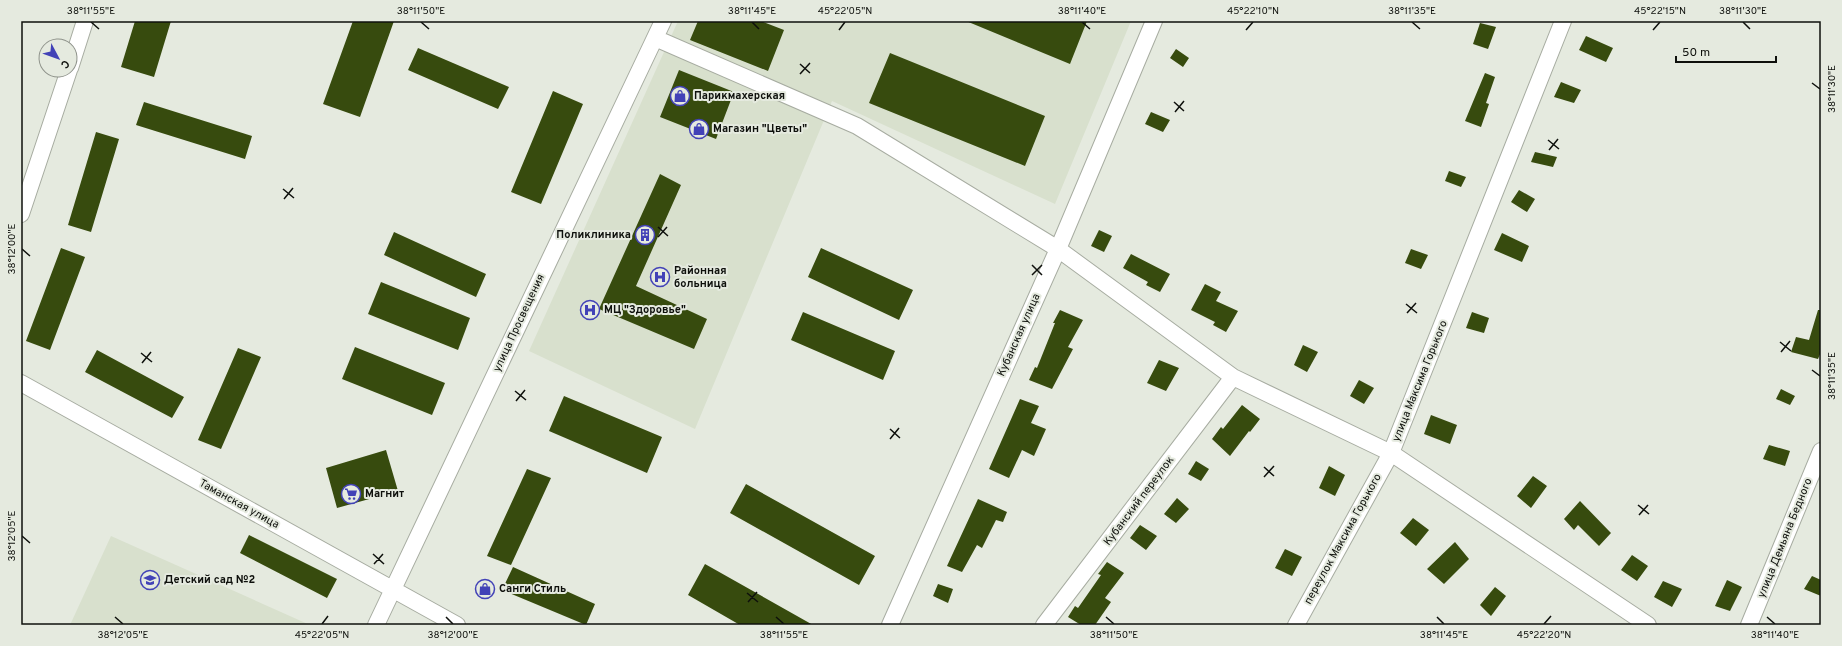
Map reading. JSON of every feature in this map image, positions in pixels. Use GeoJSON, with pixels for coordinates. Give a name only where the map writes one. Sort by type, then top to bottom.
{"type":"FeatureCollection","features":[{"type":"Feature","properties":{"kind":"street"},"geometry":{"type":"LineString","coordinates":[[78,43],[85,21]]}},
{"type":"Feature","properties":{"kind":"street","name":"улица Просвещения"},"geometry":{"type":"LineString","coordinates":[[376,625],[663,21]]}},
{"type":"Feature","properties":{"kind":"street","name":"Кубанская улица"},"geometry":{"type":"LineString","coordinates":[[890,625],[1058,249],[1154,21]]}},
{"type":"Feature","properties":{"kind":"street","name":"улица Максима Горького"},"geometry":{"type":"LineString","coordinates":[[1563,21],[1391,453],[1648,625]]}},
{"type":"Feature","properties":{"kind":"street"},"geometry":{"type":"LineString","coordinates":[[655,38],[857,126],[1058,249],[1233,377],[1391,453]]}},
{"type":"Feature","properties":{"kind":"street"},"geometry":{"type":"LineString","coordinates":[[21,214],[67,78]]}},
{"type":"Feature","properties":{"kind":"street","name":"Кубанский переулок"},"geometry":{"type":"LineString","coordinates":[[1044,625],[1233,377]]}},
{"type":"Feature","properties":{"kind":"street","name":"Таманская улица"},"geometry":{"type":"LineString","coordinates":[[21,383],[457,625]]}},
{"type":"Feature","properties":{"kind":"street","name":"улица Демьяна Бедного"},"geometry":{"type":"LineString","coordinates":[[1749,625],[1821,451]]}},
{"type":"Feature","properties":{"kind":"street","name":"переулок Максима Горького"},"geometry":{"type":"LineString","coordinates":[[1296,625],[1391,453]]}},
{"type":"Feature","properties":{"kind":"shaded area","name":"Районная больница"},"geometry":{"type":"Polygon","coordinates":[[[678,21],[1131,21],[1055,204],[832,101],[695,429],[529,351],[678,21]]]}},
{"type":"Feature","properties":{"kind":"shaded area","name":"Детский сад №2"},"geometry":{"type":"Polygon","coordinates":[[[111,536],[310,625],[70,625],[111,536]]]}},
{"type":"Feature","properties":{"kind":"building"},"geometry":{"type":"Polygon","coordinates":[[[135,21],[171,21],[154,77],[121,67],[135,21]]]}},
{"type":"Feature","properties":{"kind":"building"},"geometry":{"type":"Polygon","coordinates":[[[353,21],[394,21],[360,117],[323,104],[353,21]]]}},
{"type":"Feature","properties":{"kind":"building"},"geometry":{"type":"Polygon","coordinates":[[[698,21],[761,21],[784,30],[768,71],[690,40],[698,21]]]}},
{"type":"Feature","properties":{"kind":"building"},"geometry":{"type":"Polygon","coordinates":[[[966,21],[1087,21],[1070,64],[966,21]]]}},
{"type":"Feature","properties":{"kind":"building"},"geometry":{"type":"Polygon","coordinates":[[[1480,23],[1496,27],[1488,49],[1473,44],[1480,23]]]}},
{"type":"Feature","properties":{"kind":"building"},"geometry":{"type":"Polygon","coordinates":[[[1586,36],[1613,48],[1606,62],[1579,50],[1586,36]]]}},
{"type":"Feature","properties":{"kind":"building"},"geometry":{"type":"Polygon","coordinates":[[[418,48],[509,87],[498,109],[408,70],[418,48]]]}},
{"type":"Feature","properties":{"kind":"building"},"geometry":{"type":"Polygon","coordinates":[[[1176,49],[1189,58],[1183,67],[1170,58],[1176,49]]]}},
{"type":"Feature","properties":{"kind":"building"},"geometry":{"type":"Polygon","coordinates":[[[890,53],[1045,116],[1025,166],[869,103],[890,53]]]}},
{"type":"Feature","properties":{"kind":"building"},"geometry":{"type":"Polygon","coordinates":[[[679,70],[734,92],[716,139],[660,117],[679,70]]]}},
{"type":"Feature","properties":{"kind":"building"},"geometry":{"type":"Polygon","coordinates":[[[1485,73],[1495,77],[1486,103],[1489,104],[1481,127],[1465,121],[1485,73]]]}},
{"type":"Feature","properties":{"kind":"building"},"geometry":{"type":"Polygon","coordinates":[[[1561,82],[1581,90],[1574,103],[1554,97],[1561,82]]]}},
{"type":"Feature","properties":{"kind":"building"},"geometry":{"type":"Polygon","coordinates":[[[553,91],[583,104],[541,204],[511,192],[553,91]]]}},
{"type":"Feature","properties":{"kind":"building"},"geometry":{"type":"Polygon","coordinates":[[[144,102],[252,136],[245,159],[136,125],[144,102]]]}},
{"type":"Feature","properties":{"kind":"building"},"geometry":{"type":"Polygon","coordinates":[[[1151,112],[1170,120],[1163,132],[1145,124],[1151,112]]]}},
{"type":"Feature","properties":{"kind":"building"},"geometry":{"type":"Polygon","coordinates":[[[96,132],[119,139],[91,232],[68,225],[96,132]]]}},
{"type":"Feature","properties":{"kind":"building"},"geometry":{"type":"Polygon","coordinates":[[[1535,152],[1557,157],[1553,167],[1531,162],[1535,152]]]}},
{"type":"Feature","properties":{"kind":"building"},"geometry":{"type":"Polygon","coordinates":[[[1449,171],[1466,177],[1461,187],[1445,181],[1449,171]]]}},
{"type":"Feature","properties":{"kind":"building","name":"Поликлиника"},"geometry":{"type":"Polygon","coordinates":[[[660,174],[681,185],[636,286],[707,319],[694,349],[599,309],[660,174]]]}},
{"type":"Feature","properties":{"kind":"building"},"geometry":{"type":"Polygon","coordinates":[[[1519,190],[1535,199],[1527,212],[1511,202],[1519,190]]]}},
{"type":"Feature","properties":{"kind":"building"},"geometry":{"type":"Polygon","coordinates":[[[1099,230],[1112,236],[1104,252],[1091,246],[1099,230]]]}},
{"type":"Feature","properties":{"kind":"building"},"geometry":{"type":"Polygon","coordinates":[[[394,232],[486,274],[476,297],[384,255],[394,232]]]}},
{"type":"Feature","properties":{"kind":"building"},"geometry":{"type":"Polygon","coordinates":[[[1502,233],[1529,246],[1522,262],[1494,250],[1502,233]]]}},
{"type":"Feature","properties":{"kind":"building"},"geometry":{"type":"Polygon","coordinates":[[[61,248],[85,257],[50,350],[26,341],[61,248]]]}},
{"type":"Feature","properties":{"kind":"building"},"geometry":{"type":"Polygon","coordinates":[[[821,248],[913,290],[899,320],[808,277],[821,248]]]}},
{"type":"Feature","properties":{"kind":"building"},"geometry":{"type":"Polygon","coordinates":[[[1411,249],[1428,255],[1421,269],[1405,263],[1411,249]]]}},
{"type":"Feature","properties":{"kind":"building"},"geometry":{"type":"Polygon","coordinates":[[[1131,254],[1170,274],[1160,292],[1146,285],[1148,282],[1123,268],[1131,254]]]}},
{"type":"Feature","properties":{"kind":"building"},"geometry":{"type":"Polygon","coordinates":[[[381,282],[470,318],[458,350],[368,314],[381,282]]]}},
{"type":"Feature","properties":{"kind":"building"},"geometry":{"type":"Polygon","coordinates":[[[1205,284],[1221,292],[1216,301],[1238,311],[1226,332],[1213,325],[1215,322],[1191,310],[1205,284]]]}},
{"type":"Feature","properties":{"kind":"building"},"geometry":{"type":"Polygon","coordinates":[[[1060,310],[1083,320],[1068,347],[1073,349],[1052,389],[1029,380],[1035,367],[1037,368],[1055,323],[1053,323],[1060,310]]]}},
{"type":"Feature","properties":{"kind":"building"},"geometry":{"type":"Polygon","coordinates":[[[1818,310],[1821,310],[1821,352],[1818,359],[1791,352],[1796,337],[1809,340],[1818,310]]]}},
{"type":"Feature","properties":{"kind":"building"},"geometry":{"type":"Polygon","coordinates":[[[803,312],[895,351],[883,380],[791,340],[803,312]]]}},
{"type":"Feature","properties":{"kind":"building"},"geometry":{"type":"Polygon","coordinates":[[[1472,312],[1489,318],[1484,333],[1466,328],[1472,312]]]}},
{"type":"Feature","properties":{"kind":"building"},"geometry":{"type":"Polygon","coordinates":[[[1303,345],[1318,352],[1307,372],[1294,365],[1303,345]]]}},
{"type":"Feature","properties":{"kind":"building"},"geometry":{"type":"Polygon","coordinates":[[[355,347],[445,383],[432,415],[342,379],[355,347]]]}},
{"type":"Feature","properties":{"kind":"building"},"geometry":{"type":"Polygon","coordinates":[[[238,348],[261,357],[221,449],[198,440],[238,348]]]}},
{"type":"Feature","properties":{"kind":"building"},"geometry":{"type":"Polygon","coordinates":[[[97,350],[184,397],[172,418],[85,372],[97,350]]]}},
{"type":"Feature","properties":{"kind":"building"},"geometry":{"type":"Polygon","coordinates":[[[1159,360],[1179,368],[1166,391],[1147,383],[1159,360]]]}},
{"type":"Feature","properties":{"kind":"building"},"geometry":{"type":"Polygon","coordinates":[[[1359,380],[1374,388],[1364,404],[1350,396],[1359,380]]]}},
{"type":"Feature","properties":{"kind":"building"},"geometry":{"type":"Polygon","coordinates":[[[1781,389],[1795,396],[1790,405],[1776,399],[1781,389]]]}},
{"type":"Feature","properties":{"kind":"building"},"geometry":{"type":"Polygon","coordinates":[[[564,396],[662,437],[647,473],[549,431],[564,396]]]}},
{"type":"Feature","properties":{"kind":"building"},"geometry":{"type":"Polygon","coordinates":[[[1020,399],[1039,406],[1031,423],[1046,429],[1034,456],[1022,450],[1009,478],[989,469],[1020,399]]]}},
{"type":"Feature","properties":{"kind":"building"},"geometry":{"type":"Polygon","coordinates":[[[1242,405],[1260,419],[1230,456],[1212,439],[1221,427],[1223,429],[1242,405]]]}},
{"type":"Feature","properties":{"kind":"building"},"geometry":{"type":"Polygon","coordinates":[[[1431,415],[1457,425],[1450,444],[1424,434],[1431,415]]]}},
{"type":"Feature","properties":{"kind":"building"},"geometry":{"type":"Polygon","coordinates":[[[1769,445],[1790,451],[1785,466],[1763,459],[1769,445]]]}},
{"type":"Feature","properties":{"kind":"building"},"geometry":{"type":"Polygon","coordinates":[[[386,450],[398,491],[337,508],[326,468],[386,450]]]}},
{"type":"Feature","properties":{"kind":"building"},"geometry":{"type":"Polygon","coordinates":[[[1196,461],[1209,469],[1201,481],[1188,474],[1196,461]]]}},
{"type":"Feature","properties":{"kind":"building"},"geometry":{"type":"Polygon","coordinates":[[[1329,466],[1345,475],[1335,496],[1319,488],[1329,466]]]}},
{"type":"Feature","properties":{"kind":"building"},"geometry":{"type":"Polygon","coordinates":[[[527,469],[551,478],[511,565],[487,556],[527,469]]]}},
{"type":"Feature","properties":{"kind":"building"},"geometry":{"type":"Polygon","coordinates":[[[1533,476],[1547,486],[1531,508],[1517,496],[1533,476]]]}},
{"type":"Feature","properties":{"kind":"building"},"geometry":{"type":"Polygon","coordinates":[[[746,484],[875,556],[859,585],[730,513],[746,484]]]}},
{"type":"Feature","properties":{"kind":"building"},"geometry":{"type":"Polygon","coordinates":[[[1177,498],[1189,509],[1176,523],[1164,514],[1177,498]]]}},
{"type":"Feature","properties":{"kind":"building"},"geometry":{"type":"Polygon","coordinates":[[[978,499],[1007,512],[1003,522],[996,520],[982,548],[977,545],[962,572],[947,566],[978,499]]]}},
{"type":"Feature","properties":{"kind":"building"},"geometry":{"type":"Polygon","coordinates":[[[1580,501],[1611,533],[1599,546],[1578,525],[1574,530],[1564,519],[1580,501]]]}},
{"type":"Feature","properties":{"kind":"building"},"geometry":{"type":"Polygon","coordinates":[[[1413,518],[1429,530],[1416,546],[1400,533],[1413,518]]]}},
{"type":"Feature","properties":{"kind":"building"},"geometry":{"type":"Polygon","coordinates":[[[1140,525],[1157,536],[1146,550],[1130,538],[1140,525]]]}},
{"type":"Feature","properties":{"kind":"building"},"geometry":{"type":"Polygon","coordinates":[[[249,535],[337,579],[327,598],[240,553],[249,535]]]}},
{"type":"Feature","properties":{"kind":"building"},"geometry":{"type":"Polygon","coordinates":[[[1455,542],[1469,559],[1444,584],[1427,569],[1455,542]]]}},
{"type":"Feature","properties":{"kind":"building"},"geometry":{"type":"Polygon","coordinates":[[[1285,549],[1302,557],[1292,576],[1275,568],[1285,549]]]}},
{"type":"Feature","properties":{"kind":"building"},"geometry":{"type":"Polygon","coordinates":[[[1632,555],[1648,566],[1637,581],[1621,570],[1632,555]]]}},
{"type":"Feature","properties":{"kind":"building"},"geometry":{"type":"Polygon","coordinates":[[[1107,562],[1124,573],[1105,598],[1111,602],[1095,625],[1081,625],[1068,617],[1075,606],[1078,608],[1101,575],[1098,574],[1107,562]]]}},
{"type":"Feature","properties":{"kind":"building"},"geometry":{"type":"Polygon","coordinates":[[[705,564],[813,625],[740,625],[688,595],[705,564]]]}},
{"type":"Feature","properties":{"kind":"building"},"geometry":{"type":"Polygon","coordinates":[[[513,567],[595,604],[586,625],[502,590],[513,567]]]}},
{"type":"Feature","properties":{"kind":"building"},"geometry":{"type":"Polygon","coordinates":[[[1812,576],[1821,580],[1821,596],[1804,589],[1812,576]]]}},
{"type":"Feature","properties":{"kind":"building"},"geometry":{"type":"Polygon","coordinates":[[[1727,580],[1742,587],[1730,611],[1715,606],[1727,580]]]}},
{"type":"Feature","properties":{"kind":"building"},"geometry":{"type":"Polygon","coordinates":[[[1663,581],[1682,589],[1672,607],[1654,597],[1663,581]]]}},
{"type":"Feature","properties":{"kind":"building"},"geometry":{"type":"Polygon","coordinates":[[[938,584],[953,589],[948,603],[933,596],[938,584]]]}},
{"type":"Feature","properties":{"kind":"building"},"geometry":{"type":"Polygon","coordinates":[[[1495,587],[1506,596],[1491,616],[1480,605],[1495,587]]]}},
{"type":"Feature","properties":{"kind":"place","name":"Парикмахерская"},"geometry":{"type":"Point","coordinates":[680,96]}},
{"type":"Feature","properties":{"kind":"place","name":"Магазин \"Цветы\""},"geometry":{"type":"Point","coordinates":[699,129]}},
{"type":"Feature","properties":{"kind":"place","name":"Поликлиника"},"geometry":{"type":"Point","coordinates":[645,235]}},
{"type":"Feature","properties":{"kind":"place","name":"Районная больница"},"geometry":{"type":"Point","coordinates":[660,277]}},
{"type":"Feature","properties":{"kind":"place","name":"МЦ \"Здоровье\""},"geometry":{"type":"Point","coordinates":[590,310]}},
{"type":"Feature","properties":{"kind":"place","name":"Магнит"},"geometry":{"type":"Point","coordinates":[351,494]}},
{"type":"Feature","properties":{"kind":"place","name":"Детский сад №2"},"geometry":{"type":"Point","coordinates":[150,580]}},
{"type":"Feature","properties":{"kind":"place","name":"Санги Стиль"},"geometry":{"type":"Point","coordinates":[485,589]}}]}
